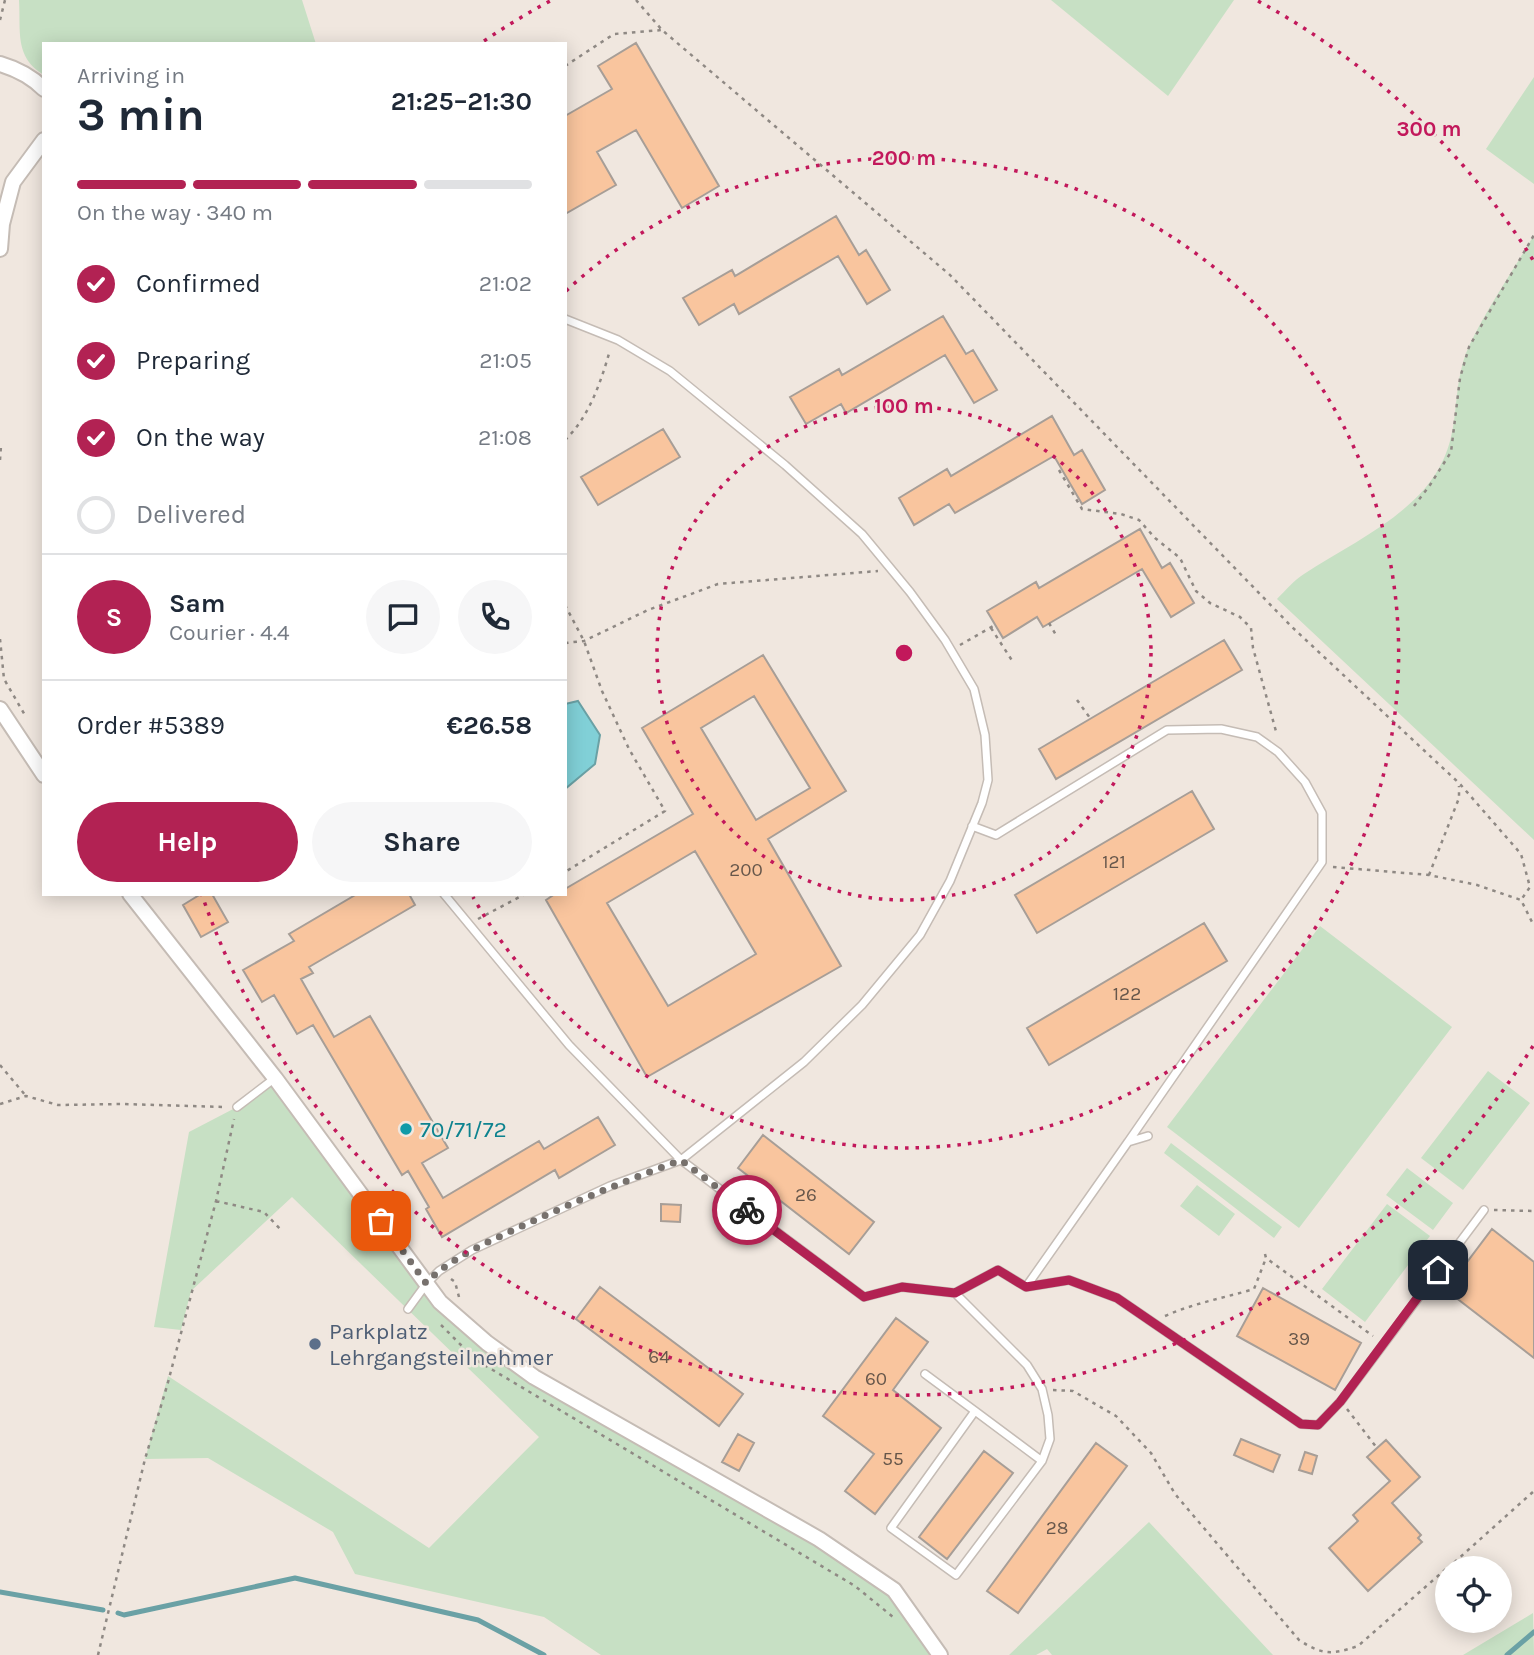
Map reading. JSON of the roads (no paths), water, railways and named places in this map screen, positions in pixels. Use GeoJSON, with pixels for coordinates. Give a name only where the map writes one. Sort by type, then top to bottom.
{"type":"FeatureCollection","features":[{"type":"Feature","properties":{"kind":"street"},"geometry":{"type":"LineString","coordinates":[[0,64],[34,79],[42,87]]}},
{"type":"Feature","properties":{"kind":"street"},"geometry":{"type":"LineString","coordinates":[[0,249],[2,224],[13,182],[42,143]]}},
{"type":"Feature","properties":{"kind":"street"},"geometry":{"type":"LineString","coordinates":[[0,709],[42,773]]}},
{"type":"Feature","properties":{"kind":"street"},"geometry":{"type":"LineString","coordinates":[[132,896],[275,1077],[440,1302],[487,1343],[534,1377],[819,1539],[894,1590],[940,1655]]}},
{"type":"Feature","properties":{"kind":"lane"},"geometry":{"type":"LineString","coordinates":[[408,1309],[439,1270],[472,1250],[610,1186],[681,1160],[804,1062],[862,1005],[920,935],[950,881],[982,803],[988,780],[985,735],[974,689],[910,592],[862,534],[720,410],[670,371],[613,338],[567,320]]}},
{"type":"Feature","properties":{"kind":"lane"},"geometry":{"type":"LineString","coordinates":[[972,826],[996,835],[1167,730],[1221,729],[1257,737],[1283,758],[1305,782],[1322,813],[1320,866],[1026,1287]]}},
{"type":"Feature","properties":{"kind":"lane"},"geometry":{"type":"LineString","coordinates":[[446,896],[569,1045],[681,1160],[864,1297],[902,1287],[955,1293],[998,1270],[1026,1287],[1069,1280],[1117,1298],[1301,1424],[1318,1425],[1340,1402],[1484,1210]]}},
{"type":"Feature","properties":{"kind":"lane"},"geometry":{"type":"LineString","coordinates":[[237,1107],[275,1077]]}},
{"type":"Feature","properties":{"kind":"lane"},"geometry":{"type":"LineString","coordinates":[[1128,1142],[1148,1136]]}},
{"type":"Feature","properties":{"kind":"lane"},"geometry":{"type":"LineString","coordinates":[[955,1293],[1027,1366],[1042,1389],[1048,1415],[1049,1439],[1042,1461],[956,1574],[891,1528],[975,1411]]}},
{"type":"Feature","properties":{"kind":"lane"},"geometry":{"type":"LineString","coordinates":[[925,1374],[1042,1461]]}},
{"type":"Feature","properties":{"kind":"water"},"geometry":{"type":"Polygon","coordinates":[[[578,701],[600,735],[595,764],[567,787],[567,704],[578,701]]]}},
{"type":"Feature","properties":{"kind":"waterway"},"geometry":{"type":"LineString","coordinates":[[118,1613],[124,1615],[295,1578],[478,1620],[544,1655]]}},
{"type":"Feature","properties":{"kind":"waterway"},"geometry":{"type":"LineString","coordinates":[[0,1592],[103,1610]]}},
{"type":"Feature","properties":{"kind":"waterway"},"geometry":{"type":"LineString","coordinates":[[1507,1655],[1534,1632]]}},
{"type":"Feature","properties":{"kind":"place","name":"70/71/72"},"geometry":{"type":"Point","coordinates":[406,1129]}},
{"type":"Feature","properties":{"kind":"place","name":"Parkplatz Lehrgangsteilnehmer"},"geometry":{"type":"Point","coordinates":[315,1344]}}]}
